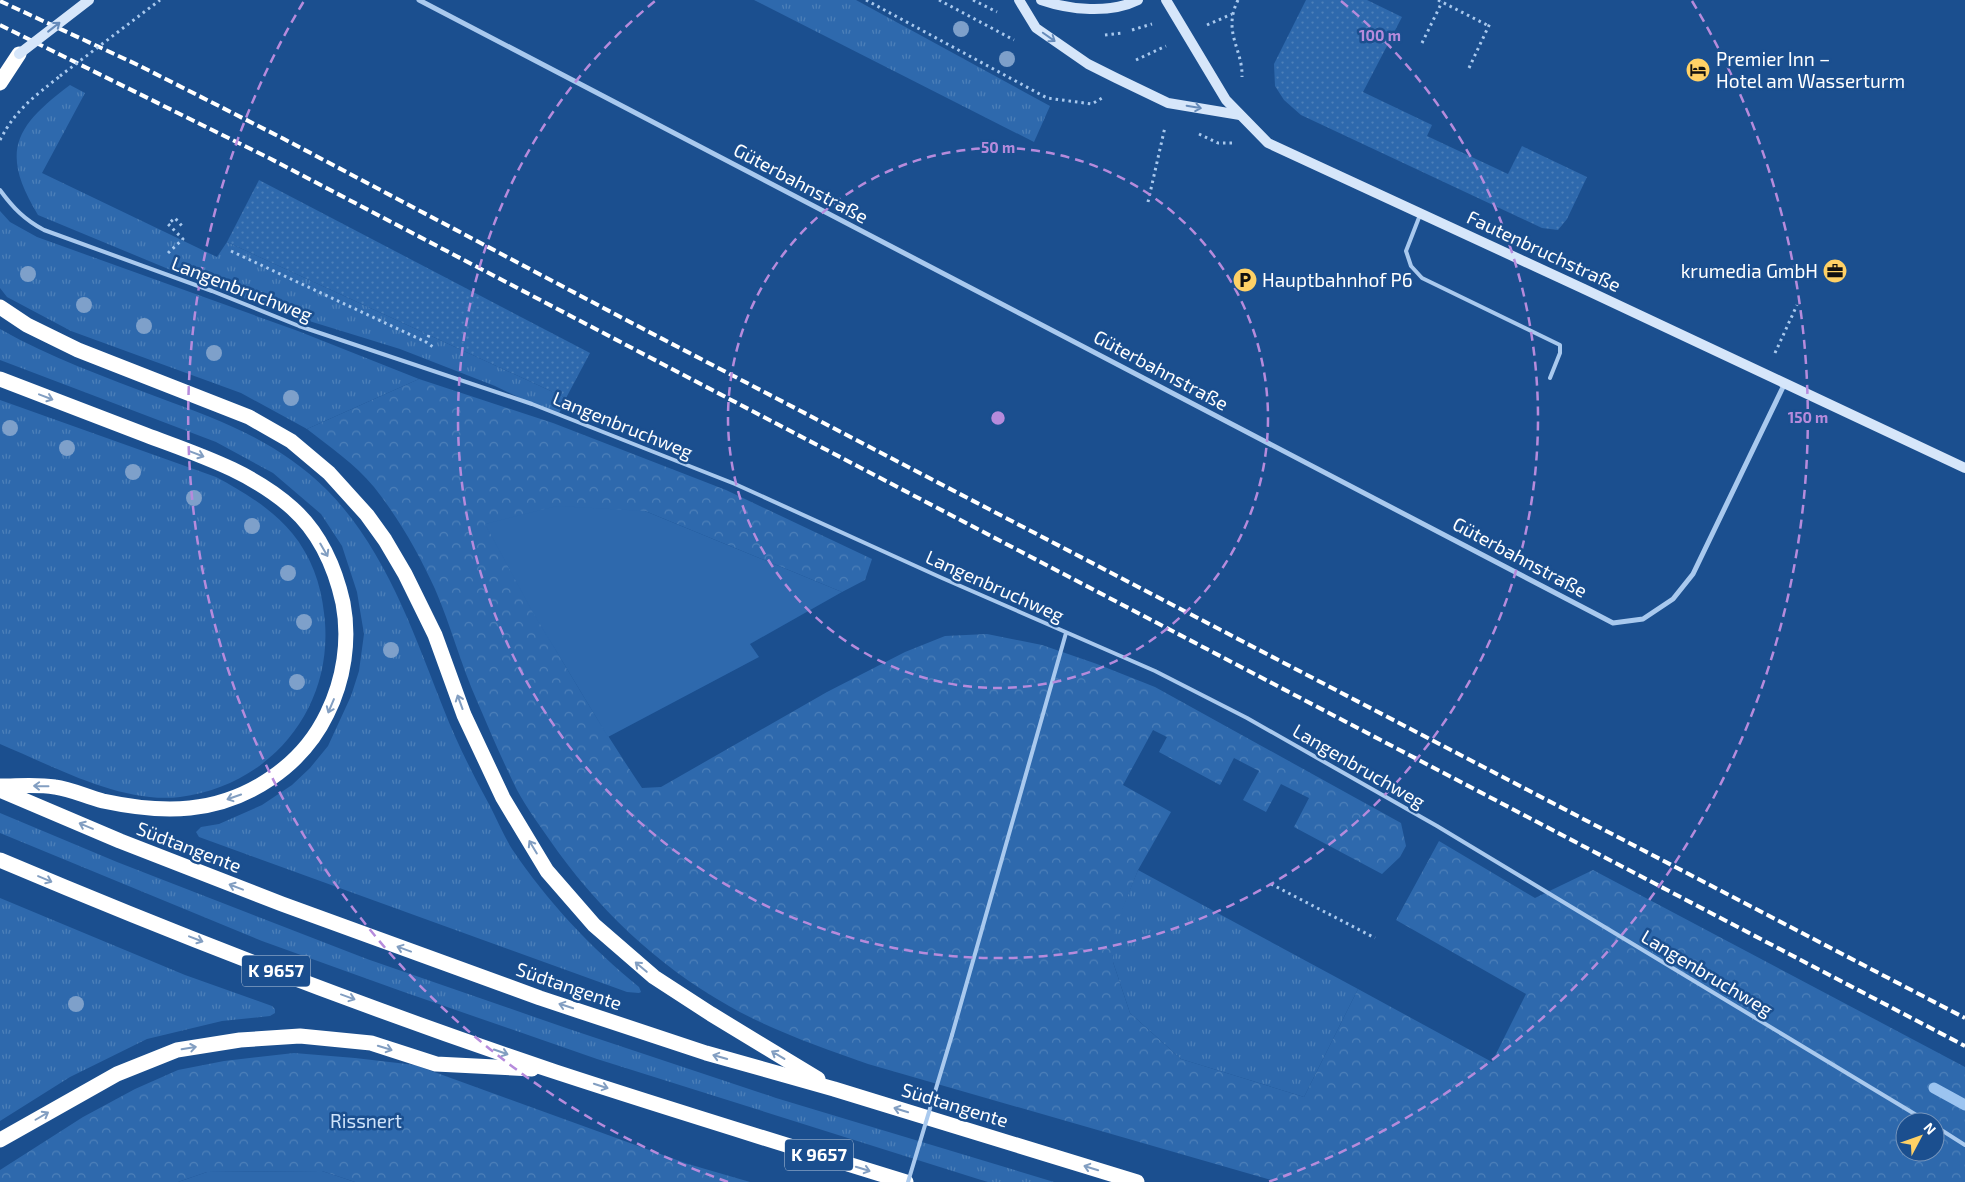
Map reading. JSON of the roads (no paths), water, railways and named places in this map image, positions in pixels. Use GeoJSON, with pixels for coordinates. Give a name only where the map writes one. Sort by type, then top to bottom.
{"type":"FeatureCollection","features":[{"type":"Feature","properties":{"kind":"highway"},"geometry":{"type":"LineString","coordinates":[[0,83],[19,54]]}},
{"type":"Feature","properties":{"kind":"highway"},"geometry":{"type":"LineString","coordinates":[[0,306],[27,325],[78,350],[249,417],[291,441],[329,473],[367,515],[385,540],[405,574],[436,635],[464,715],[503,798],[547,871],[594,925],[654,977],[834,1089]]}},
{"type":"Feature","properties":{"kind":"highway"},"geometry":{"type":"LineString","coordinates":[[0,379],[219,462],[257,483],[292,508],[307,524],[326,552],[338,581],[347,625],[344,662],[333,703],[319,732],[298,757],[277,774],[239,796],[189,808],[145,808],[104,801],[55,787],[0,786]]}},
{"type":"Feature","properties":{"kind":"highway","name":"Südtangente"},"geometry":{"type":"LineString","coordinates":[[0,790],[120,841],[273,901],[450,966],[706,1053],[834,1089],[1137,1182]]}},
{"type":"Feature","properties":{"kind":"highway","name":"K 9657"},"geometry":{"type":"LineString","coordinates":[[0,860],[83,895],[269,968],[428,1027],[555,1071],[907,1182]]}},
{"type":"Feature","properties":{"kind":"highway"},"geometry":{"type":"LineString","coordinates":[[0,1140],[117,1074],[177,1050],[240,1040],[300,1036],[371,1044],[436,1064],[555,1071]]}},
{"type":"Feature","properties":{"kind":"main road"},"geometry":{"type":"LineString","coordinates":[[0,68],[89,0]]}},
{"type":"Feature","properties":{"kind":"main road"},"geometry":{"type":"LineString","coordinates":[[1019,0],[1036,28],[1088,64],[1168,103],[1240,116]]}},
{"type":"Feature","properties":{"kind":"main road"},"geometry":{"type":"LineString","coordinates":[[1041,0],[1074,8],[1096,9],[1131,4],[1138,0]]}},
{"type":"Feature","properties":{"kind":"main road","name":"Fautenbruchstraße"},"geometry":{"type":"LineString","coordinates":[[1166,0],[1226,100],[1268,143],[1965,468]]}},
{"type":"Feature","properties":{"kind":"street","name":"Güterbahnstraße"},"geometry":{"type":"LineString","coordinates":[[419,0],[1613,623],[1643,619],[1673,599],[1693,574],[1785,383]]}},
{"type":"Feature","properties":{"kind":"lane","name":"Langenbruchweg"},"geometry":{"type":"LineString","coordinates":[[0,190],[16,211],[29,222],[44,230],[212,291],[300,326],[550,411],[735,484],[1154,670],[1239,714],[1437,826],[1911,1112]]}},
{"type":"Feature","properties":{"kind":"lane"},"geometry":{"type":"LineString","coordinates":[[1420,213],[1406,251],[1411,266],[1422,278],[1560,345],[1560,353],[1550,378]]}},
{"type":"Feature","properties":{"kind":"lane"},"geometry":{"type":"LineString","coordinates":[[907,1182],[952,1035],[1066,632]]}},
{"type":"Feature","properties":{"kind":"lane"},"geometry":{"type":"LineString","coordinates":[[1945,1132],[1965,1145]]}},
{"type":"Feature","properties":{"kind":"waterway"},"geometry":{"type":"LineString","coordinates":[[1934,1088],[1965,1105]]}},
{"type":"Feature","properties":{"kind":"railway"},"geometry":{"type":"LineString","coordinates":[[0,1],[138,65],[284,139],[630,322],[1965,1018]]}},
{"type":"Feature","properties":{"kind":"railway"},"geometry":{"type":"LineString","coordinates":[[0,25],[271,159],[1965,1046]]}},
{"type":"Feature","properties":{"kind":"place","name":"Premier Inn – Hotel am Wasserturm"},"geometry":{"type":"Point","coordinates":[1698,70]}},
{"type":"Feature","properties":{"kind":"place","name":"krumedia GmbH"},"geometry":{"type":"Point","coordinates":[1835,271]}},
{"type":"Feature","properties":{"kind":"place","name":"Hauptbahnhof P6"},"geometry":{"type":"Point","coordinates":[1245,280]}},
{"type":"Feature","properties":{"kind":"park label","name":"Rissnert"},"geometry":{"type":"Point","coordinates":[366,1121]}}]}
